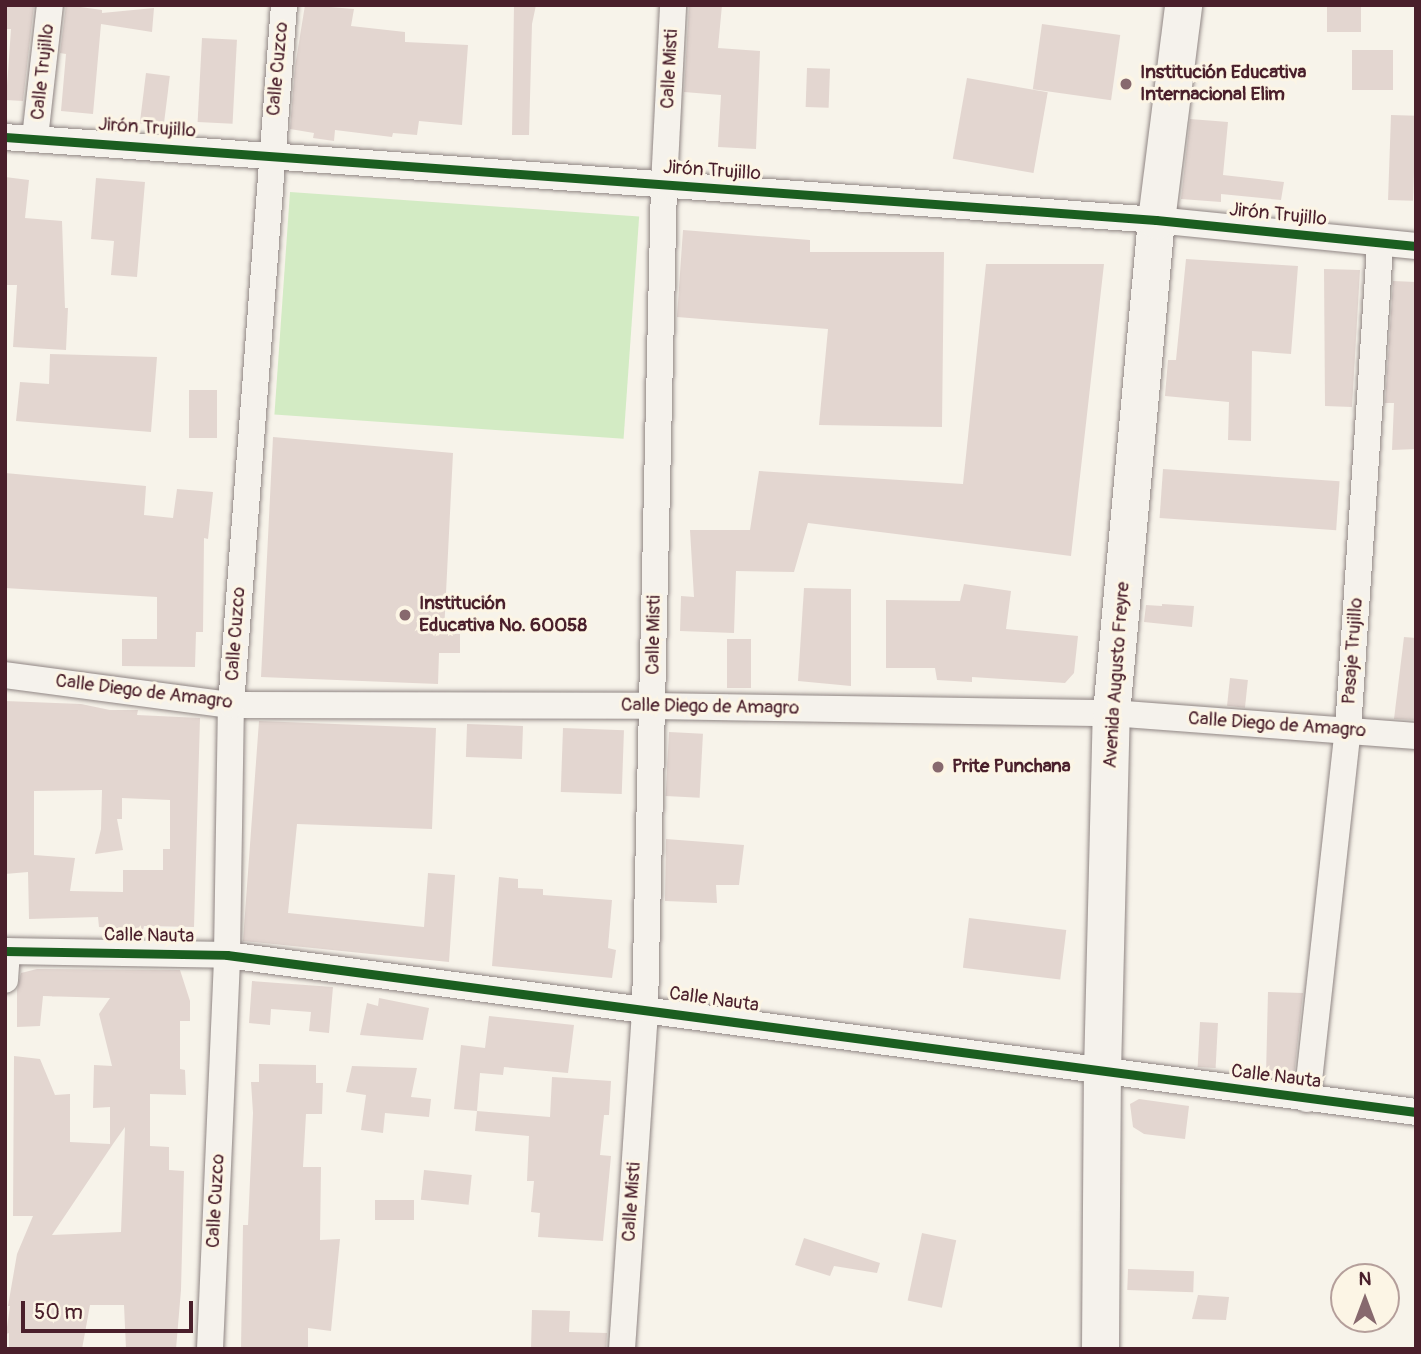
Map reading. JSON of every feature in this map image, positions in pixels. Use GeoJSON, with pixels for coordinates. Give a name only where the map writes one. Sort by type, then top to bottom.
{"type":"FeatureCollection","features":[{"type":"Feature","properties":{"kind":"main road","name":"Avenida Augusto Freyre"},"geometry":{"type":"LineString","coordinates":[[1100,1349],[1102,1072],[1111,713],[1156,220],[1184,5]]}},
{"type":"Feature","properties":{"kind":"street","name":"Calle Trujillo"},"geometry":{"type":"LineString","coordinates":[[36,138],[50,5]]}},
{"type":"Feature","properties":{"kind":"street","name":"Calle Cuzco"},"geometry":{"type":"LineString","coordinates":[[210,1349],[227,955],[231,705],[284,5]]}},
{"type":"Feature","properties":{"kind":"street","name":"Calle Misti"},"geometry":{"type":"LineString","coordinates":[[622,1349],[645,1008],[664,185],[673,5]]}},
{"type":"Feature","properties":{"kind":"street","name":"Jirón Trujillo"},"geometry":{"type":"LineString","coordinates":[[5,137],[271,154],[1156,220],[1416,246]]}},
{"type":"Feature","properties":{"kind":"street","name":"Pasaje Trujillo"},"geometry":{"type":"LineString","coordinates":[[1307,1098],[1348,729],[1380,243]]}},
{"type":"Feature","properties":{"kind":"street","name":"Calle Diego de Amagro"},"geometry":{"type":"LineString","coordinates":[[5,675],[231,705],[652,706],[1111,713],[1416,736]]}},
{"type":"Feature","properties":{"kind":"street","name":"Calle Nauta"},"geometry":{"type":"LineString","coordinates":[[6,951],[227,955],[645,1008],[1102,1072],[1416,1112]]}},
{"type":"Feature","properties":{"kind":"street"},"geometry":{"type":"LineString","coordinates":[[5,981],[6,951]]}},
{"type":"Feature","properties":{"kind":"green space"},"geometry":{"type":"Polygon","coordinates":[[[290,192],[639,216],[624,439],[274,414],[290,192]]]}},
{"type":"Feature","properties":{"kind":"building"},"geometry":{"type":"Polygon","coordinates":[[[5,5],[34,5],[23,101],[6,100],[11,29],[5,29],[5,5]]]}},
{"type":"Feature","properties":{"kind":"building"},"geometry":{"type":"Polygon","coordinates":[[[66,5],[102,10],[102,13],[154,8],[152,32],[101,24],[93,114],[61,111],[66,54],[60,53],[66,5]]]}},
{"type":"Feature","properties":{"kind":"building"},"geometry":{"type":"Polygon","coordinates":[[[305,5],[354,9],[351,26],[405,32],[405,42],[468,45],[462,125],[419,121],[417,135],[393,133],[392,137],[335,130],[334,141],[313,138],[314,133],[290,129],[295,67],[305,5]]]}},
{"type":"Feature","properties":{"kind":"building"},"geometry":{"type":"Polygon","coordinates":[[[514,5],[536,5],[532,24],[529,135],[512,135],[514,5]]]}},
{"type":"Feature","properties":{"kind":"building"},"geometry":{"type":"Polygon","coordinates":[[[689,5],[722,5],[718,48],[760,51],[756,149],[718,147],[721,95],[684,92],[689,5]]]}},
{"type":"Feature","properties":{"kind":"building"},"geometry":{"type":"Polygon","coordinates":[[[1327,5],[1361,5],[1361,32],[1327,32],[1327,5]]]}},
{"type":"Feature","properties":{"kind":"building"},"geometry":{"type":"Polygon","coordinates":[[[1042,24],[1120,35],[1111,100],[1033,89],[1042,24]]]}},
{"type":"Feature","properties":{"kind":"building"},"geometry":{"type":"Polygon","coordinates":[[[202,38],[237,40],[233,124],[198,122],[202,38]]]}},
{"type":"Feature","properties":{"kind":"building"},"geometry":{"type":"Polygon","coordinates":[[[1352,50],[1393,50],[1393,90],[1352,90],[1352,50]]]}},
{"type":"Feature","properties":{"kind":"building"},"geometry":{"type":"Polygon","coordinates":[[[807,68],[830,69],[829,108],[806,107],[807,68]]]}},
{"type":"Feature","properties":{"kind":"building"},"geometry":{"type":"Polygon","coordinates":[[[146,73],[170,76],[164,127],[140,124],[146,73]]]}},
{"type":"Feature","properties":{"kind":"building"},"geometry":{"type":"Polygon","coordinates":[[[967,78],[1048,92],[1034,173],[953,159],[967,78]]]}},
{"type":"Feature","properties":{"kind":"building"},"geometry":{"type":"Polygon","coordinates":[[[1391,115],[1416,116],[1413,201],[1388,200],[1391,115]]]}},
{"type":"Feature","properties":{"kind":"building"},"geometry":{"type":"Polygon","coordinates":[[[1190,119],[1228,122],[1223,175],[1284,182],[1281,200],[1221,194],[1221,202],[1181,199],[1190,119]]]}},
{"type":"Feature","properties":{"kind":"building"},"geometry":{"type":"Polygon","coordinates":[[[5,177],[29,180],[25,218],[62,221],[65,308],[68,308],[66,350],[13,347],[17,285],[5,285],[5,177]]]}},
{"type":"Feature","properties":{"kind":"building"},"geometry":{"type":"Polygon","coordinates":[[[96,178],[145,182],[137,277],[111,275],[114,241],[91,239],[96,178]]]}},
{"type":"Feature","properties":{"kind":"building"},"geometry":{"type":"Polygon","coordinates":[[[683,230],[810,240],[810,252],[944,252],[942,427],[819,425],[828,329],[677,317],[683,230]]]}},
{"type":"Feature","properties":{"kind":"building"},"geometry":{"type":"Polygon","coordinates":[[[1186,259],[1298,266],[1291,354],[1252,351],[1251,441],[1228,440],[1229,402],[1165,396],[1168,360],[1176,360],[1186,259]]]}},
{"type":"Feature","properties":{"kind":"building"},"geometry":{"type":"Polygon","coordinates":[[[986,264],[1104,264],[1071,556],[808,523],[794,572],[736,571],[734,633],[680,631],[681,596],[694,597],[690,530],[750,530],[759,471],[963,484],[986,264]]]}},
{"type":"Feature","properties":{"kind":"building"},"geometry":{"type":"Polygon","coordinates":[[[1324,269],[1360,270],[1352,407],[1325,406],[1324,269]]]}},
{"type":"Feature","properties":{"kind":"building"},"geometry":{"type":"Polygon","coordinates":[[[1393,281],[1416,282],[1416,449],[1392,450],[1394,403],[1385,403],[1393,281]]]}},
{"type":"Feature","properties":{"kind":"building"},"geometry":{"type":"Polygon","coordinates":[[[50,354],[157,357],[151,432],[16,421],[20,382],[49,384],[50,354]]]}},
{"type":"Feature","properties":{"kind":"building"},"geometry":{"type":"Polygon","coordinates":[[[189,390],[217,390],[217,438],[189,438],[189,390]]]}},
{"type":"Feature","properties":{"kind":"building"},"geometry":{"type":"Polygon","coordinates":[[[273,437],[453,453],[444,633],[460,634],[460,653],[439,653],[438,684],[261,677],[273,437]]]}},
{"type":"Feature","properties":{"kind":"building"},"geometry":{"type":"Polygon","coordinates":[[[1163,469],[1340,481],[1336,530],[1160,518],[1163,469]]]}},
{"type":"Feature","properties":{"kind":"building"},"geometry":{"type":"Polygon","coordinates":[[[5,473],[146,486],[144,515],[173,518],[177,489],[213,492],[208,539],[204,538],[203,632],[196,632],[195,667],[122,666],[122,639],[157,639],[157,597],[5,588],[5,473]]]}},
{"type":"Feature","properties":{"kind":"building"},"geometry":{"type":"Polygon","coordinates":[[[964,584],[1011,591],[1006,629],[1078,636],[1074,673],[1065,683],[972,677],[972,682],[937,680],[935,668],[886,668],[886,600],[960,601],[964,584]]]}},
{"type":"Feature","properties":{"kind":"building"},"geometry":{"type":"Polygon","coordinates":[[[804,588],[851,589],[851,686],[798,681],[804,588]]]}},
{"type":"Feature","properties":{"kind":"building"},"geometry":{"type":"Polygon","coordinates":[[[1146,605],[1194,606],[1192,627],[1144,622],[1146,605]]]}},
{"type":"Feature","properties":{"kind":"building"},"geometry":{"type":"Polygon","coordinates":[[[1404,637],[1416,638],[1416,720],[1394,719],[1404,637]]]}},
{"type":"Feature","properties":{"kind":"building"},"geometry":{"type":"Polygon","coordinates":[[[727,639],[751,639],[751,688],[727,688],[727,639]]]}},
{"type":"Feature","properties":{"kind":"building"},"geometry":{"type":"Polygon","coordinates":[[[1230,678],[1248,680],[1245,708],[1227,706],[1230,678]]]}},
{"type":"Feature","properties":{"kind":"building"},"geometry":{"type":"Polygon","coordinates":[[[5,701],[81,704],[110,710],[138,710],[137,715],[200,718],[194,927],[144,926],[143,930],[99,927],[98,917],[29,919],[28,872],[5,874],[5,701]],[[102,790],[34,791],[34,855],[75,858],[70,891],[123,892],[123,870],[163,870],[163,849],[170,849],[170,800],[122,798],[122,819],[117,819],[123,850],[95,854],[101,829],[102,790]]]}},
{"type":"Feature","properties":{"kind":"building"},"geometry":{"type":"Polygon","coordinates":[[[259,721],[436,728],[432,829],[297,824],[288,913],[424,927],[428,873],[455,875],[449,962],[243,941],[259,721]]]}},
{"type":"Feature","properties":{"kind":"building"},"geometry":{"type":"Polygon","coordinates":[[[467,724],[523,726],[522,759],[466,757],[467,724]]]}},
{"type":"Feature","properties":{"kind":"building"},"geometry":{"type":"Polygon","coordinates":[[[563,728],[624,730],[622,794],[561,792],[563,728]]]}},
{"type":"Feature","properties":{"kind":"building"},"geometry":{"type":"Polygon","coordinates":[[[669,732],[703,734],[700,798],[666,796],[669,732]]]}},
{"type":"Feature","properties":{"kind":"building"},"geometry":{"type":"Polygon","coordinates":[[[666,839],[744,845],[739,885],[716,885],[717,903],[665,901],[666,839]]]}},
{"type":"Feature","properties":{"kind":"building"},"geometry":{"type":"Polygon","coordinates":[[[499,877],[518,879],[518,888],[543,889],[543,895],[612,900],[608,948],[616,950],[612,978],[492,966],[499,877]]]}},
{"type":"Feature","properties":{"kind":"building"},"geometry":{"type":"Polygon","coordinates":[[[969,918],[1066,930],[1060,980],[963,968],[969,918]]]}},
{"type":"Feature","properties":{"kind":"building"},"geometry":{"type":"Polygon","coordinates":[[[37,969],[180,970],[190,1001],[190,1021],[180,1021],[180,1069],[185,1070],[186,1095],[150,1094],[150,1146],[169,1147],[169,1170],[184,1171],[181,1290],[176,1349],[126,1349],[124,1305],[90,1305],[82,1349],[9,1349],[9,1333],[6,1334],[8,1306],[17,1254],[33,1216],[13,1216],[14,1056],[40,1059],[55,1095],[70,1094],[70,1142],[110,1144],[110,1107],[93,1108],[94,1065],[112,1066],[99,1014],[110,998],[43,996],[40,1026],[17,1027],[17,990],[21,973],[37,969]],[[125,1127],[52,1235],[121,1232],[125,1127]]]}},
{"type":"Feature","properties":{"kind":"building"},"geometry":{"type":"Polygon","coordinates":[[[252,981],[333,987],[329,1033],[309,1031],[311,1012],[271,1009],[270,1025],[249,1023],[252,981]]]}},
{"type":"Feature","properties":{"kind":"building"},"geometry":{"type":"Polygon","coordinates":[[[1268,992],[1303,993],[1294,1076],[1266,1075],[1268,992]]]}},
{"type":"Feature","properties":{"kind":"building"},"geometry":{"type":"Polygon","coordinates":[[[379,998],[429,1008],[423,1040],[360,1035],[367,1003],[378,1006],[379,998]]]}},
{"type":"Feature","properties":{"kind":"building"},"geometry":{"type":"Polygon","coordinates":[[[489,1016],[574,1025],[568,1073],[504,1067],[503,1075],[480,1073],[477,1111],[454,1109],[461,1045],[485,1048],[489,1016]]]}},
{"type":"Feature","properties":{"kind":"building"},"geometry":{"type":"Polygon","coordinates":[[[1200,1022],[1218,1023],[1216,1068],[1198,1067],[1200,1022]]]}},
{"type":"Feature","properties":{"kind":"building"},"geometry":{"type":"Polygon","coordinates":[[[259,1064],[316,1065],[316,1083],[323,1083],[322,1114],[306,1114],[303,1167],[321,1167],[320,1240],[340,1239],[331,1331],[308,1328],[308,1349],[241,1349],[243,1225],[248,1225],[253,1113],[251,1082],[259,1082],[259,1064]]]}},
{"type":"Feature","properties":{"kind":"building"},"geometry":{"type":"Polygon","coordinates":[[[352,1066],[417,1068],[411,1097],[431,1099],[429,1117],[385,1113],[383,1133],[361,1130],[366,1095],[346,1092],[352,1066]]]}},
{"type":"Feature","properties":{"kind":"building"},"geometry":{"type":"Polygon","coordinates":[[[552,1077],[611,1081],[609,1115],[604,1115],[600,1155],[611,1156],[603,1241],[538,1237],[540,1213],[531,1212],[534,1181],[527,1181],[529,1136],[475,1131],[477,1111],[550,1117],[552,1077]]]}},
{"type":"Feature","properties":{"kind":"building"},"geometry":{"type":"Polygon","coordinates":[[[1139,1099],[1189,1106],[1185,1139],[1144,1134],[1133,1127],[1130,1104],[1139,1099]]]}},
{"type":"Feature","properties":{"kind":"building"},"geometry":{"type":"Polygon","coordinates":[[[424,1170],[472,1175],[469,1205],[421,1200],[424,1170]]]}},
{"type":"Feature","properties":{"kind":"building"},"geometry":{"type":"Polygon","coordinates":[[[375,1200],[414,1200],[414,1220],[375,1220],[375,1200]]]}},
{"type":"Feature","properties":{"kind":"building"},"geometry":{"type":"Polygon","coordinates":[[[922,1233],[956,1240],[942,1308],[908,1300],[922,1233]]]}},
{"type":"Feature","properties":{"kind":"building"},"geometry":{"type":"Polygon","coordinates":[[[804,1238],[880,1263],[877,1273],[834,1266],[830,1276],[795,1265],[804,1238]]]}},
{"type":"Feature","properties":{"kind":"building"},"geometry":{"type":"Polygon","coordinates":[[[1128,1269],[1194,1271],[1193,1292],[1127,1290],[1128,1269]]]}},
{"type":"Feature","properties":{"kind":"building"},"geometry":{"type":"Polygon","coordinates":[[[1198,1295],[1229,1297],[1226,1320],[1192,1319],[1198,1295]]]}},
{"type":"Feature","properties":{"kind":"building"},"geometry":{"type":"Polygon","coordinates":[[[532,1310],[570,1311],[569,1332],[607,1333],[606,1349],[531,1349],[532,1310]]]}},
{"type":"Feature","properties":{"kind":"cycle path"},"geometry":{"type":"LineString","coordinates":[[5,137],[1156,220],[1416,246]]}},
{"type":"Feature","properties":{"kind":"cycle path"},"geometry":{"type":"LineString","coordinates":[[5,951],[227,955],[1416,1112]]}},
{"type":"Feature","properties":{"kind":"place","name":"Institución Educativa Internacional Elim"},"geometry":{"type":"Point","coordinates":[1126,84]}},
{"type":"Feature","properties":{"kind":"place","name":"Institución Educativa No. 60058"},"geometry":{"type":"Point","coordinates":[405,615]}},
{"type":"Feature","properties":{"kind":"place","name":"Prite Punchana"},"geometry":{"type":"Point","coordinates":[938,767]}}]}
